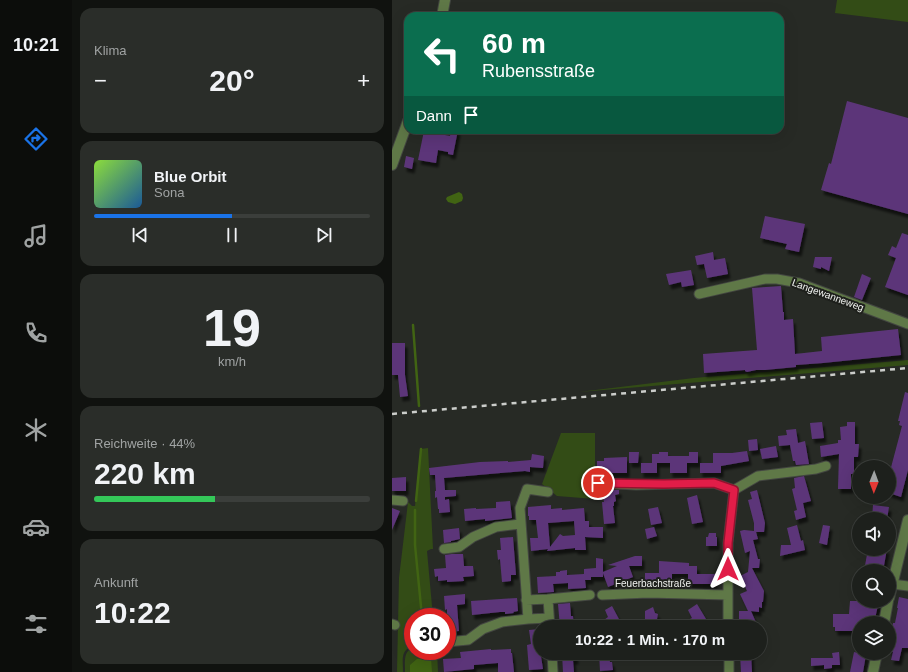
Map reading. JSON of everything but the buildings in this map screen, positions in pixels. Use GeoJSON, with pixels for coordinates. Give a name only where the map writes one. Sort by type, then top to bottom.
{"type":"FeatureCollection","features":[{"type":"Feature","properties":{"kind":"street"},"geometry":{"type":"LineString","coordinates":[[442,12],[444,0]]}},
{"type":"Feature","properties":{"kind":"street"},"geometry":{"type":"LineString","coordinates":[[392,166],[404,132]]}},
{"type":"Feature","properties":{"kind":"street","name":"Langewanneweg"},"geometry":{"type":"LineString","coordinates":[[699,294],[765,279],[786,280],[813,288],[908,324]]}},
{"type":"Feature","properties":{"kind":"street"},"geometry":{"type":"LineString","coordinates":[[598,483],[714,483],[734,490],[758,476],[816,469],[826,466]]}},
{"type":"Feature","properties":{"kind":"street"},"geometry":{"type":"LineString","coordinates":[[528,619],[520,508],[527,489],[548,492]]}},
{"type":"Feature","properties":{"kind":"street"},"geometry":{"type":"LineString","coordinates":[[728,620],[728,543],[734,490]]}},
{"type":"Feature","properties":{"kind":"street"},"geometry":{"type":"LineString","coordinates":[[392,500],[403,500]]}},
{"type":"Feature","properties":{"kind":"street"},"geometry":{"type":"LineString","coordinates":[[896,568],[908,520]]}},
{"type":"Feature","properties":{"kind":"street"},"geometry":{"type":"LineString","coordinates":[[444,549],[459,547],[473,537],[496,527],[520,524]]}},
{"type":"Feature","properties":{"kind":"street"},"geometry":{"type":"LineString","coordinates":[[896,584],[908,586]]}},
{"type":"Feature","properties":{"kind":"street","name":"Feuerbachstraße"},"geometry":{"type":"LineString","coordinates":[[602,594],[648,593],[728,595]]}},
{"type":"Feature","properties":{"kind":"street"},"geometry":{"type":"LineString","coordinates":[[526,600],[590,595]]}},
{"type":"Feature","properties":{"kind":"street"},"geometry":{"type":"LineString","coordinates":[[548,599],[550,620]]}},
{"type":"Feature","properties":{"kind":"street"},"geometry":{"type":"LineString","coordinates":[[456,641],[468,640],[483,629],[502,622],[528,619],[535,620]]}},
{"type":"Feature","properties":{"kind":"street"},"geometry":{"type":"LineString","coordinates":[[552,660],[553,672]]}},
{"type":"Feature","properties":{"kind":"street"},"geometry":{"type":"LineString","coordinates":[[729,660],[730,672]]}},
{"type":"Feature","properties":{"kind":"street"},"geometry":{"type":"LineString","coordinates":[[873,672],[876,660]]}},
{"type":"Feature","properties":{"kind":"shaded area"},"geometry":{"type":"Polygon","coordinates":[[[837,0],[908,0],[908,22],[835,13],[837,0]]]}},
{"type":"Feature","properties":{"kind":"shaded area"},"geometry":{"type":"Polygon","coordinates":[[[459,192],[462,194],[462,201],[455,204],[448,202],[446,199],[447,197],[459,192]]]}},
{"type":"Feature","properties":{"kind":"shaded area"},"geometry":{"type":"Polygon","coordinates":[[[908,360],[908,365],[579,392],[694,378],[908,360]]]}},
{"type":"Feature","properties":{"kind":"shaded area"},"geometry":{"type":"Polygon","coordinates":[[[561,433],[595,433],[595,499],[557,496],[542,484],[561,433]]]}},
{"type":"Feature","properties":{"kind":"shaded area"},"geometry":{"type":"Polygon","coordinates":[[[428,448],[433,549],[427,551],[432,608],[404,608],[403,672],[397,672],[399,578],[408,502],[412,506],[415,506],[421,449],[428,448]]]}},
{"type":"Feature","properties":{"kind":"shaded area"},"geometry":{"type":"Polygon","coordinates":[[[416,660],[431,660],[432,672],[410,672],[410,665],[416,660]]]}},
{"type":"Feature","properties":{"kind":"shaded area"},"geometry":{"type":"Polygon","coordinates":[[[437,660],[438,672],[405,672],[405,661],[437,660]]]}},
{"type":"Feature","properties":{"kind":"waterway"},"geometry":{"type":"LineString","coordinates":[[413,325],[419,406]]}},
{"type":"Feature","properties":{"kind":"waterway"},"geometry":{"type":"LineString","coordinates":[[416,501],[421,449]]}},
{"type":"Feature","properties":{"kind":"waterway"},"geometry":{"type":"LineString","coordinates":[[415,510],[415,545],[421,608]]}},
{"type":"Feature","properties":{"kind":"railway"},"geometry":{"type":"LineString","coordinates":[[392,414],[908,368]]}},
{"type":"Feature","properties":{"kind":"route"},"geometry":{"type":"LineString","coordinates":[[598,483],[714,483],[734,490],[728,543],[728,569]]}}]}
